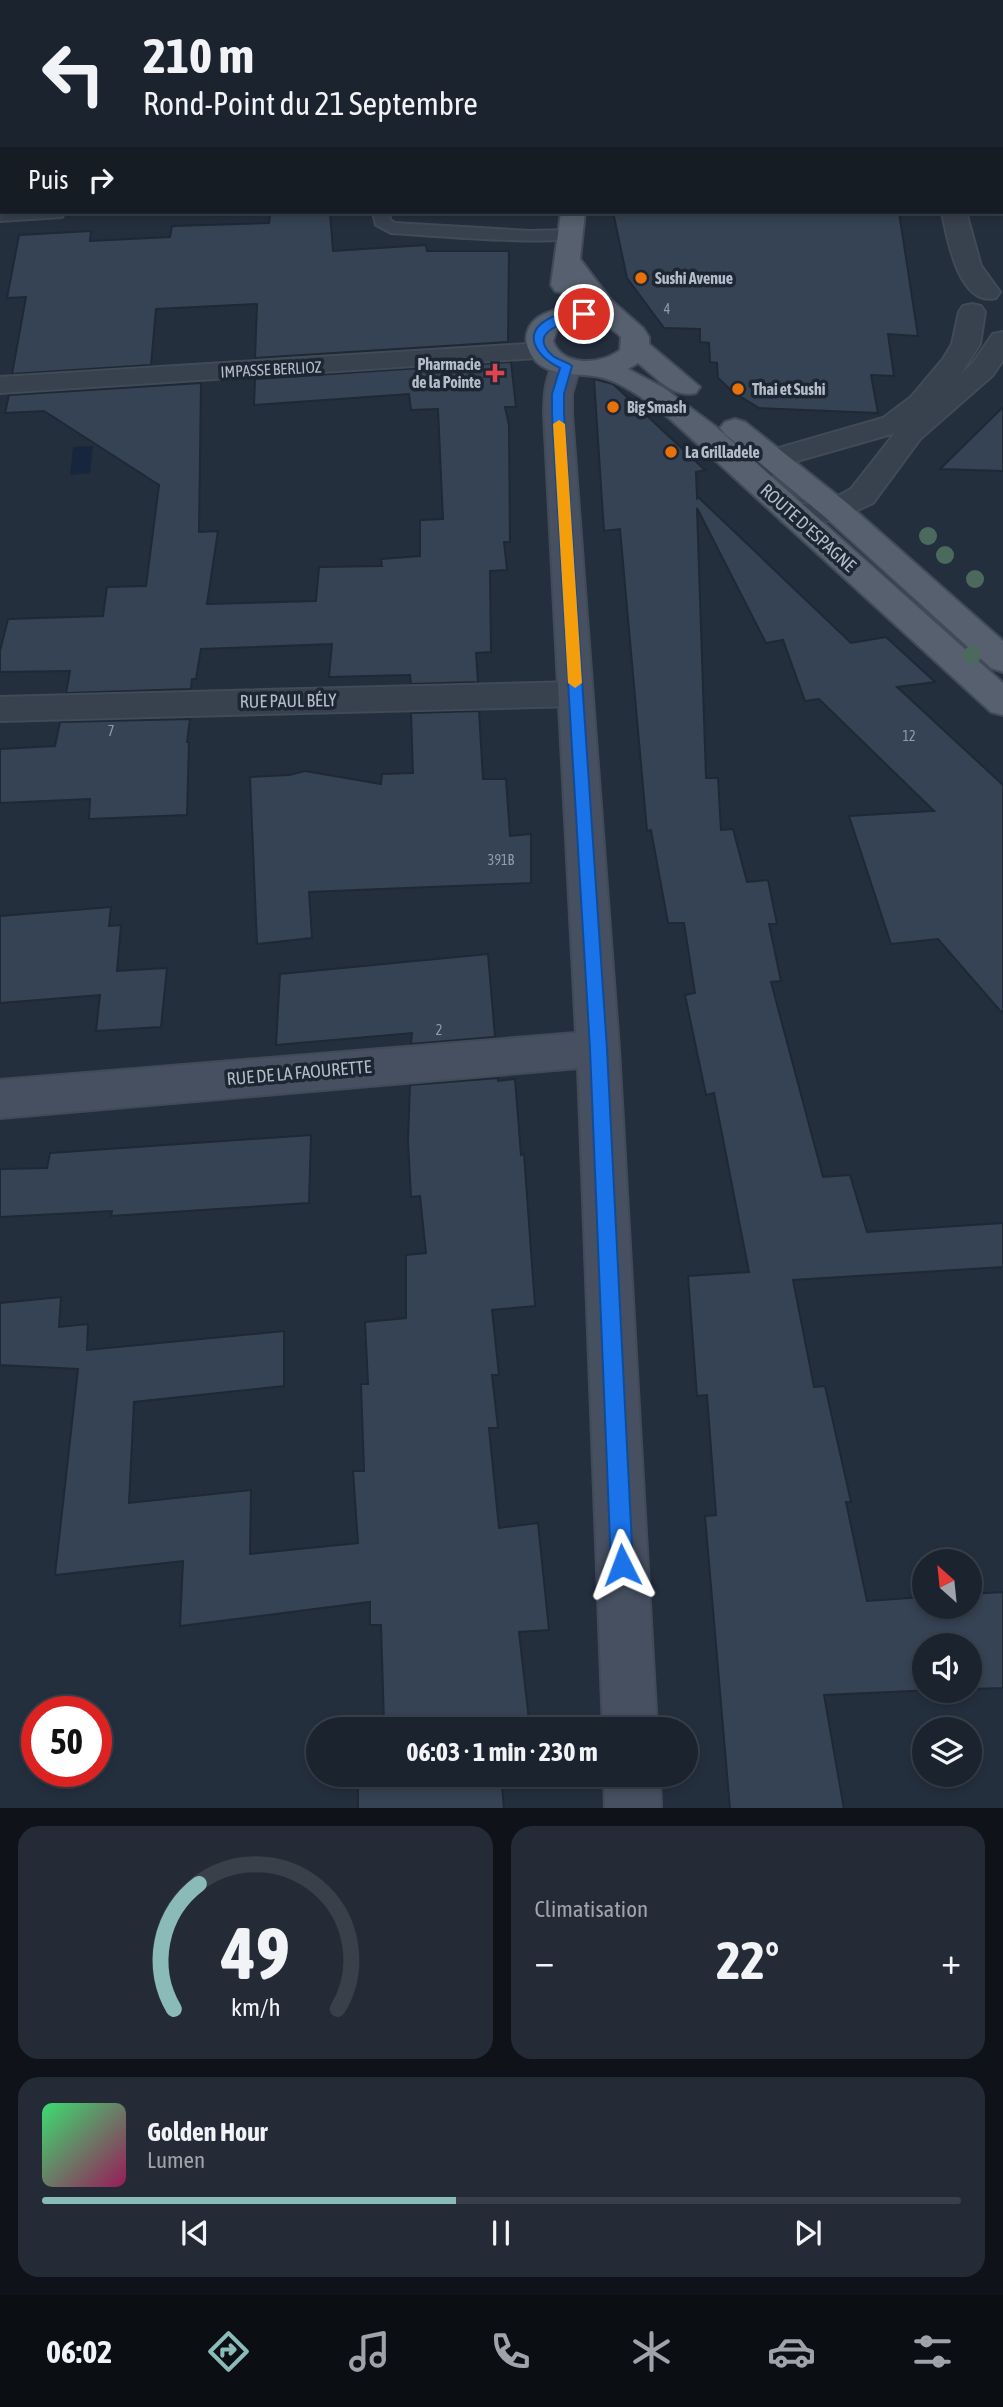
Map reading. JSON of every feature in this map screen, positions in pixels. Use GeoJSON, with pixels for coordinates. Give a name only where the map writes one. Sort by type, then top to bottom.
{"type":"FeatureCollection","features":[{"type":"Feature","properties":{"kind":"main road","name":"ROUTE D'ESPAGNE"},"geometry":{"type":"LineString","coordinates":[[570,236],[598,303],[634,335],[635,347],[762,468],[792,514],[1003,703]]}},
{"type":"Feature","properties":{"kind":"main road"},"geometry":{"type":"LineString","coordinates":[[570,236],[560,305],[554,321],[539,335],[542,351],[566,366],[602,368],[629,356],[635,347]]}},
{"type":"Feature","properties":{"kind":"main road"},"geometry":{"type":"LineString","coordinates":[[554,321],[584,314],[617,320]]}},
{"type":"Feature","properties":{"kind":"main road"},"geometry":{"type":"LineString","coordinates":[[566,366],[558,394],[558,414],[598,1049],[629,1717]]}},
{"type":"Feature","properties":{"kind":"main road","name":"ROUTE D'ESPAGNE"},"geometry":{"type":"LineString","coordinates":[[602,368],[626,376],[644,386],[730,455],[762,468],[836,510],[998,649]]}},
{"type":"Feature","properties":{"kind":"main road","name":"RUE DE LA FAOURETTE"},"geometry":{"type":"LineString","coordinates":[[0,1098],[598,1049]]}},
{"type":"Feature","properties":{"kind":"main road"},"geometry":{"type":"LineString","coordinates":[[632,1787],[633,1808]]}},
{"type":"Feature","properties":{"kind":"street"},"geometry":{"type":"LineString","coordinates":[[955,214],[968,267],[987,298],[984,321],[1003,326]]}},
{"type":"Feature","properties":{"kind":"street"},"geometry":{"type":"LineString","coordinates":[[762,468],[893,424],[921,402],[955,363],[987,298]]}},
{"type":"Feature","properties":{"kind":"street"},"geometry":{"type":"LineString","coordinates":[[792,514],[836,510],[862,496],[910,433],[983,369],[1003,340]]}},
{"type":"Feature","properties":{"kind":"street","name":"IMPASSE BERLIOZ"},"geometry":{"type":"LineString","coordinates":[[0,386],[542,351]]}},
{"type":"Feature","properties":{"kind":"street","name":"RUE PAUL BÉLY"},"geometry":{"type":"LineString","coordinates":[[0,709],[575,694]]}},
{"type":"Feature","properties":{"kind":"lane"},"geometry":{"type":"LineString","coordinates":[[381,214],[382,222],[391,228],[570,236]]}},
{"type":"Feature","properties":{"kind":"water"},"geometry":{"type":"Polygon","coordinates":[[[93,446],[90,473],[70,475],[73,447],[93,446]]]}},
{"type":"Feature","properties":{"kind":"building"},"geometry":{"type":"Polygon","coordinates":[[[330,214],[333,251],[426,245],[427,251],[509,251],[508,342],[255,358],[257,304],[156,309],[151,365],[12,374],[26,297],[7,298],[19,235],[91,231],[90,241],[170,237],[172,226],[269,223],[270,215],[330,214]]]}},
{"type":"Feature","properties":{"kind":"building"},"geometry":{"type":"Polygon","coordinates":[[[613,214],[899,214],[918,336],[888,334],[894,376],[871,375],[878,413],[759,408],[733,392],[718,378],[717,363],[710,362],[709,343],[700,342],[700,329],[664,328],[627,278],[613,214]]]}},
{"type":"Feature","properties":{"kind":"building"},"geometry":{"type":"Polygon","coordinates":[[[511,362],[516,407],[505,407],[509,425],[510,542],[504,542],[507,570],[490,571],[491,652],[476,653],[478,682],[411,684],[410,675],[329,677],[332,644],[201,649],[196,679],[192,679],[191,689],[66,693],[70,671],[0,672],[0,651],[8,619],[103,616],[107,587],[146,586],[159,485],[44,411],[5,413],[9,395],[201,383],[199,532],[218,531],[207,604],[316,601],[319,567],[382,566],[381,559],[420,556],[420,520],[443,519],[438,409],[411,410],[409,394],[254,405],[255,379],[511,362]]]}},
{"type":"Feature","properties":{"kind":"building"},"geometry":{"type":"Polygon","coordinates":[[[594,379],[613,384],[705,470],[696,472],[697,498],[851,643],[886,637],[935,682],[897,687],[1003,785],[1003,1014],[938,939],[891,944],[849,816],[934,811],[819,699],[805,701],[783,640],[766,643],[697,508],[706,778],[718,778],[721,830],[733,829],[747,882],[768,880],[777,924],[769,924],[781,981],[771,982],[823,1177],[850,1175],[867,1232],[1003,1223],[1003,1267],[793,1280],[814,1387],[825,1386],[851,1502],[846,1502],[867,1601],[912,1598],[912,1619],[982,1619],[982,1593],[1003,1592],[1003,1688],[982,1689],[982,1633],[912,1633],[912,1691],[824,1695],[844,1808],[730,1808],[705,1516],[716,1515],[707,1395],[697,1396],[688,1276],[749,1272],[714,1093],[706,1095],[685,995],[695,993],[684,923],[668,923],[651,830],[647,831],[620,529],[604,531],[594,379]]]}},
{"type":"Feature","properties":{"kind":"building"},"geometry":{"type":"Polygon","coordinates":[[[1003,407],[1003,471],[940,469],[1003,407]]]}},
{"type":"Feature","properties":{"kind":"building"},"geometry":{"type":"Polygon","coordinates":[[[479,711],[483,779],[506,779],[510,836],[531,834],[531,883],[309,892],[312,938],[257,944],[250,777],[289,775],[305,771],[381,784],[382,774],[413,773],[411,713],[479,711]]]}},
{"type":"Feature","properties":{"kind":"building"},"geometry":{"type":"Polygon","coordinates":[[[190,719],[187,742],[187,815],[89,819],[90,799],[0,803],[0,749],[55,746],[60,722],[190,719]]]}},
{"type":"Feature","properties":{"kind":"building"},"geometry":{"type":"Polygon","coordinates":[[[111,907],[109,926],[121,925],[117,971],[167,968],[161,1027],[96,1031],[100,995],[0,1003],[0,916],[111,907]]]}},
{"type":"Feature","properties":{"kind":"building"},"geometry":{"type":"Polygon","coordinates":[[[488,954],[495,1037],[411,1044],[412,1033],[276,1045],[280,974],[488,954]]]}},
{"type":"Feature","properties":{"kind":"building"},"geometry":{"type":"Polygon","coordinates":[[[515,1079],[521,1155],[524,1154],[535,1306],[492,1310],[499,1375],[492,1375],[498,1428],[489,1428],[499,1528],[538,1523],[549,1630],[519,1632],[529,1717],[384,1717],[381,1625],[370,1625],[370,1602],[180,1626],[183,1561],[55,1575],[78,1369],[0,1365],[0,1303],[61,1297],[59,1327],[88,1324],[87,1350],[284,1331],[284,1386],[134,1402],[129,1503],[251,1490],[250,1554],[358,1543],[353,1471],[364,1471],[361,1384],[368,1384],[365,1322],[406,1318],[406,1255],[426,1253],[420,1196],[411,1197],[408,1141],[410,1085],[515,1079]]]}},
{"type":"Feature","properties":{"kind":"building"},"geometry":{"type":"Polygon","coordinates":[[[311,1135],[309,1203],[111,1216],[112,1211],[0,1217],[0,1169],[47,1168],[50,1153],[311,1135]]]}},
{"type":"Feature","properties":{"kind":"building"},"geometry":{"type":"Polygon","coordinates":[[[358,1787],[502,1787],[504,1808],[358,1808],[358,1787]]]}},
{"type":"Feature","properties":{"kind":"slow traffic"},"geometry":{"type":"LineString","coordinates":[[559,424],[575,683]]}},
{"type":"Feature","properties":{"kind":"place","name":"Sushi Avenue"},"geometry":{"type":"Point","coordinates":[641,278]}},
{"type":"Feature","properties":{"kind":"place","name":"Pharmacie de la Pointe"},"geometry":{"type":"Point","coordinates":[495,373]}},
{"type":"Feature","properties":{"kind":"place","name":"Thai et Sushi"},"geometry":{"type":"Point","coordinates":[738,389]}},
{"type":"Feature","properties":{"kind":"place","name":"Big Smash"},"geometry":{"type":"Point","coordinates":[613,407]}},
{"type":"Feature","properties":{"kind":"place","name":"La Grilladele"},"geometry":{"type":"Point","coordinates":[671,452]}},
{"type":"Feature","properties":{"kind":"route"},"geometry":{"type":"LineString","coordinates":[[584,314],[554,321],[539,335],[538,343],[548,357],[566,366],[558,394],[558,414],[598,1049],[622,1565]]}}]}
